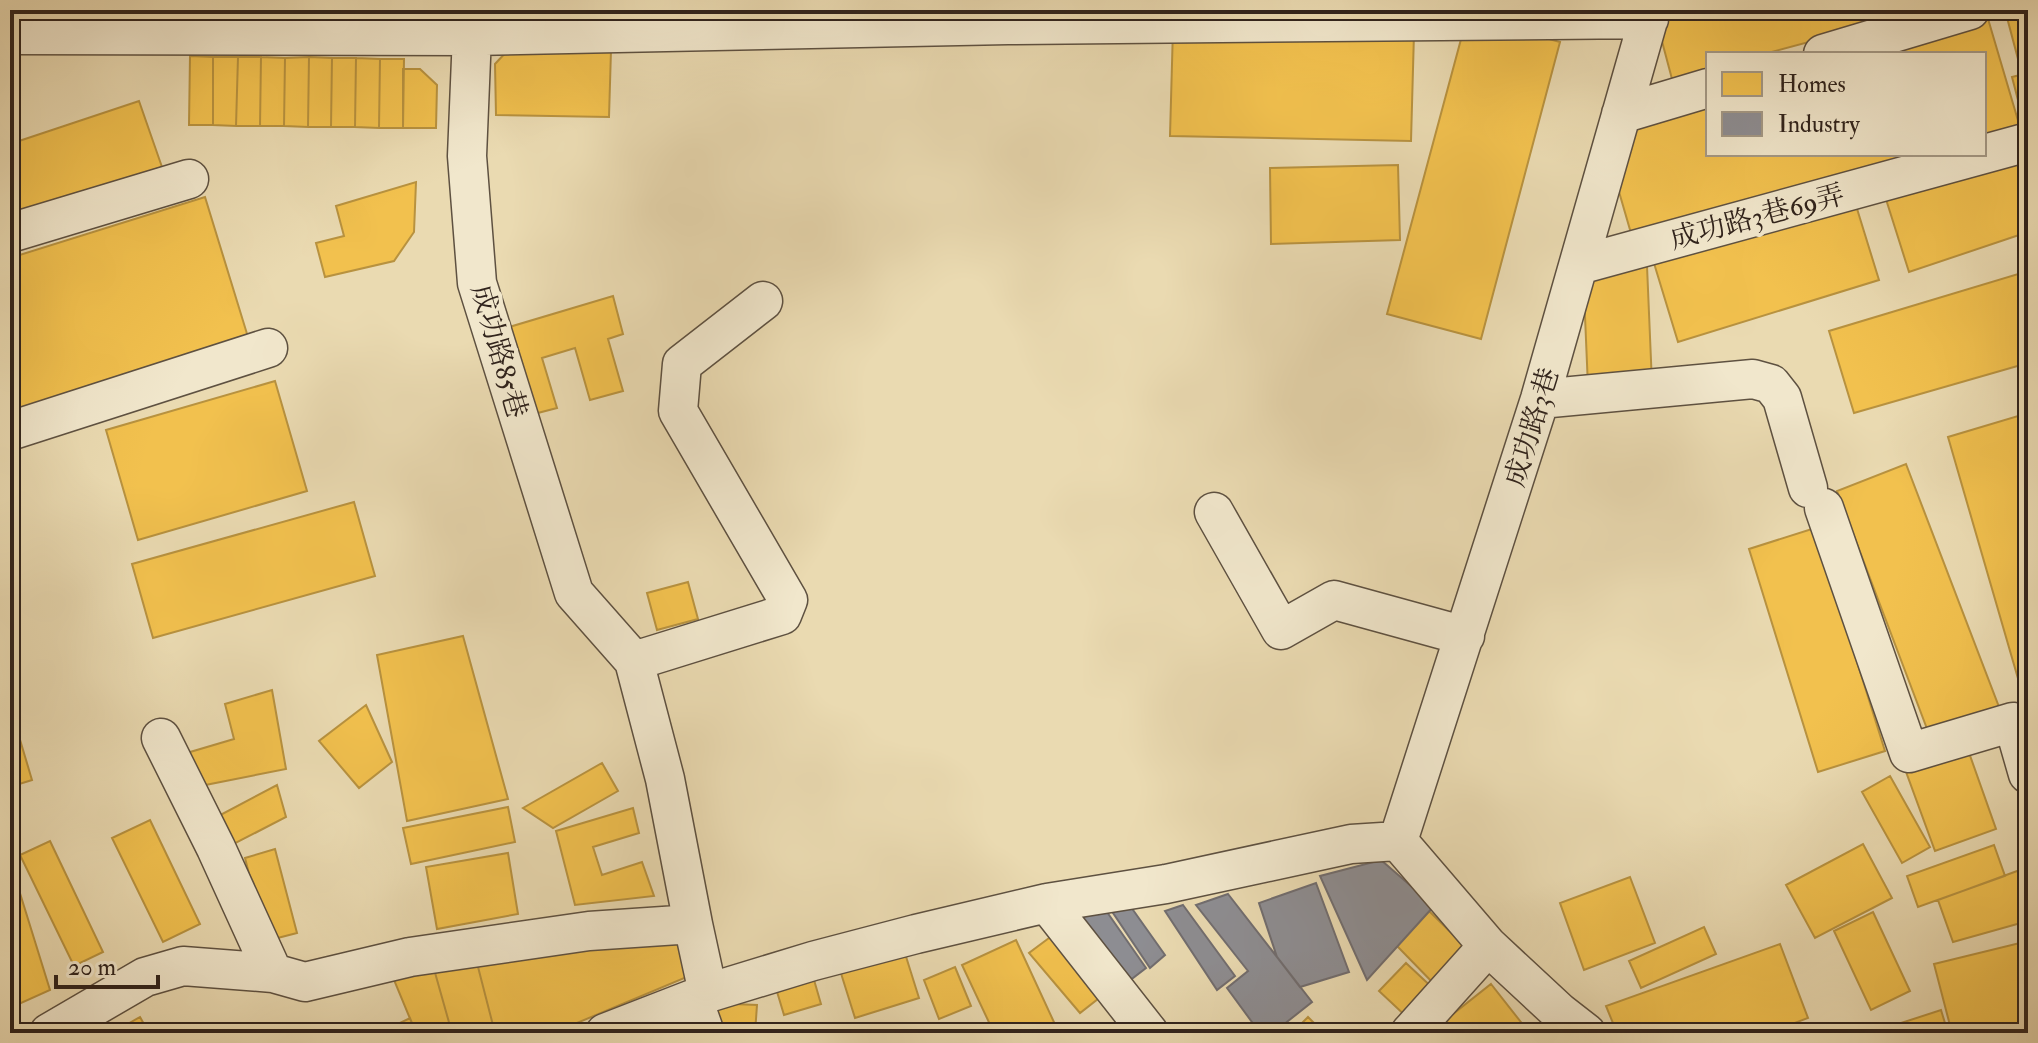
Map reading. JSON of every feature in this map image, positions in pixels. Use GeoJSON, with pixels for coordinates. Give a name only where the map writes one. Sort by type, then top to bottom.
{"type":"FeatureCollection","features":[{"type":"Feature","properties":{"kind":"street"},"geometry":{"type":"LineString","coordinates":[[1830,52],[1970,10]]}},
{"type":"Feature","properties":{"kind":"street"},"geometry":{"type":"LineString","coordinates":[[10,35],[473,23],[1650,14]]}},
{"type":"Feature","properties":{"kind":"street","name":"成功路3巷"},"geometry":{"type":"LineString","coordinates":[[1398,841],[1540,399],[1650,14]]}},
{"type":"Feature","properties":{"kind":"street","name":"成功路85巷"},"geometry":{"type":"LineString","coordinates":[[473,23],[467,156],[477,283],[574,593],[634,661]]}},
{"type":"Feature","properties":{"kind":"street"},"geometry":{"type":"LineString","coordinates":[[1621,114],[1706,89]]}},
{"type":"Feature","properties":{"kind":"street","name":"成功路3巷69弄"},"geometry":{"type":"LineString","coordinates":[[1986,154],[2028,142]]}},
{"type":"Feature","properties":{"kind":"street","name":"成功路3巷69弄"},"geometry":{"type":"LineString","coordinates":[[1579,265],[1977,156]]}},
{"type":"Feature","properties":{"kind":"street"},"geometry":{"type":"LineString","coordinates":[[10,233],[189,179]]}},
{"type":"Feature","properties":{"kind":"street"},"geometry":{"type":"LineString","coordinates":[[702,1008],[693,924],[665,779],[634,661],[782,615],[788,600],[678,411],[682,364],[763,301]]}},
{"type":"Feature","properties":{"kind":"street"},"geometry":{"type":"LineString","coordinates":[[10,431],[268,348]]}},
{"type":"Feature","properties":{"kind":"street"},"geometry":{"type":"LineString","coordinates":[[1540,399],[1753,379],[1771,384],[1782,398],[1909,753],[2013,722],[2028,774]]}},
{"type":"Feature","properties":{"kind":"street"},"geometry":{"type":"LineString","coordinates":[[1214,512],[1281,630],[1334,600],[1465,636]]}},
{"type":"Feature","properties":{"kind":"street"},"geometry":{"type":"LineString","coordinates":[[161,738],[273,973]]}},
{"type":"Feature","properties":{"kind":"street"},"geometry":{"type":"LineString","coordinates":[[605,1033],[702,1008],[828,957],[916,934],[1047,903],[1166,884],[1351,844],[1398,841],[1488,946],[1586,1033]]}},
{"type":"Feature","properties":{"kind":"street"},"geometry":{"type":"LineString","coordinates":[[1047,903],[1149,1033]]}},
{"type":"Feature","properties":{"kind":"street"},"geometry":{"type":"LineString","coordinates":[[49,1033],[145,977],[183,966],[273,973],[305,982],[410,957],[589,931],[693,924]]}},
{"type":"Feature","properties":{"kind":"street"},"geometry":{"type":"LineString","coordinates":[[1410,1033],[1488,946]]}},
{"type":"Feature","properties":{"kind":"building: Homes"},"geometry":{"type":"Polygon","coordinates":[[[16,10],[71,10],[71,24],[16,24],[16,10]]]}},
{"type":"Feature","properties":{"kind":"building: Homes"},"geometry":{"type":"Polygon","coordinates":[[[567,10],[857,10],[567,17],[567,10]]]}},
{"type":"Feature","properties":{"kind":"building: Homes"},"geometry":{"type":"Polygon","coordinates":[[[1673,10],[1928,10],[1771,52],[1706,52],[1706,70],[1672,79],[1655,15],[1673,10]]]}},
{"type":"Feature","properties":{"kind":"building: Homes"},"geometry":{"type":"Polygon","coordinates":[[[2005,10],[2028,10],[2028,73],[2022,74],[2005,10]]]}},
{"type":"Feature","properties":{"kind":"building: Homes"},"geometry":{"type":"Polygon","coordinates":[[[1986,12],[2022,134],[1986,144],[1986,52],[1848,52],[1986,12]]]}},
{"type":"Feature","properties":{"kind":"building: Homes"},"geometry":{"type":"Polygon","coordinates":[[[1467,17],[1560,42],[1481,339],[1387,314],[1467,17]]]}},
{"type":"Feature","properties":{"kind":"building: Homes"},"geometry":{"type":"Polygon","coordinates":[[[1173,28],[1414,33],[1411,141],[1170,136],[1173,28]]]}},
{"type":"Feature","properties":{"kind":"building: Homes"},"geometry":{"type":"Polygon","coordinates":[[[510,48],[611,50],[609,117],[496,115],[495,64],[510,48]]]}},
{"type":"Feature","properties":{"kind":"building: Homes"},"geometry":{"type":"Polygon","coordinates":[[[190,56],[213,57],[213,125],[189,125],[190,56]]]}},
{"type":"Feature","properties":{"kind":"building: Homes"},"geometry":{"type":"Polygon","coordinates":[[[213,57],[238,57],[236,126],[213,125],[213,57]]]}},
{"type":"Feature","properties":{"kind":"building: Homes"},"geometry":{"type":"Polygon","coordinates":[[[238,57],[261,57],[260,126],[236,126],[238,57]]]}},
{"type":"Feature","properties":{"kind":"building: Homes"},"geometry":{"type":"Polygon","coordinates":[[[261,57],[285,58],[284,126],[260,126],[261,57]]]}},
{"type":"Feature","properties":{"kind":"building: Homes"},"geometry":{"type":"Polygon","coordinates":[[[309,57],[332,58],[331,127],[308,127],[309,57]]]}},
{"type":"Feature","properties":{"kind":"building: Homes"},"geometry":{"type":"Polygon","coordinates":[[[309,57],[308,127],[284,126],[285,58],[309,57]]]}},
{"type":"Feature","properties":{"kind":"building: Homes"},"geometry":{"type":"Polygon","coordinates":[[[332,58],[356,58],[355,127],[331,127],[332,58]]]}},
{"type":"Feature","properties":{"kind":"building: Homes"},"geometry":{"type":"Polygon","coordinates":[[[356,58],[380,59],[379,128],[355,127],[356,58]]]}},
{"type":"Feature","properties":{"kind":"building: Homes"},"geometry":{"type":"Polygon","coordinates":[[[380,59],[404,59],[403,128],[379,128],[380,59]]]}},
{"type":"Feature","properties":{"kind":"building: Homes"},"geometry":{"type":"Polygon","coordinates":[[[403,69],[420,69],[437,85],[436,128],[403,128],[403,69]]]}},
{"type":"Feature","properties":{"kind":"building: Homes"},"geometry":{"type":"Polygon","coordinates":[[[2028,73],[2028,130],[2026,131],[2012,77],[2028,73]]]}},
{"type":"Feature","properties":{"kind":"building: Homes"},"geometry":{"type":"Polygon","coordinates":[[[1706,94],[1706,156],[1946,156],[1635,247],[1613,171],[1632,115],[1706,94]]]}},
{"type":"Feature","properties":{"kind":"building: Homes"},"geometry":{"type":"Polygon","coordinates":[[[139,101],[162,167],[10,218],[10,144],[139,101]]]}},
{"type":"Feature","properties":{"kind":"building: Homes"},"geometry":{"type":"Polygon","coordinates":[[[2028,146],[2028,232],[1909,272],[1884,193],[2028,146]]]}},
{"type":"Feature","properties":{"kind":"building: Homes"},"geometry":{"type":"Polygon","coordinates":[[[1398,165],[1400,240],[1271,244],[1270,168],[1398,165]]]}},
{"type":"Feature","properties":{"kind":"building: Homes"},"geometry":{"type":"Polygon","coordinates":[[[416,182],[414,232],[394,261],[325,277],[316,243],[344,236],[336,206],[416,182]]]}},
{"type":"Feature","properties":{"kind":"building: Homes"},"geometry":{"type":"Polygon","coordinates":[[[205,197],[248,337],[10,412],[10,258],[205,197]]]}},
{"type":"Feature","properties":{"kind":"building: Homes"},"geometry":{"type":"Polygon","coordinates":[[[1854,199],[1879,280],[1678,342],[1653,260],[1854,199]]]}},
{"type":"Feature","properties":{"kind":"building: Homes"},"geometry":{"type":"Polygon","coordinates":[[[1647,266],[1652,384],[1588,387],[1583,269],[1647,266]]]}},
{"type":"Feature","properties":{"kind":"building: Homes"},"geometry":{"type":"Polygon","coordinates":[[[2028,271],[2028,363],[1854,413],[1829,331],[2028,271]]]}},
{"type":"Feature","properties":{"kind":"building: Homes"},"geometry":{"type":"Polygon","coordinates":[[[613,296],[623,334],[608,339],[623,391],[590,400],[575,348],[542,358],[557,408],[530,415],[486,334],[613,296]]]}},
{"type":"Feature","properties":{"kind":"building: Homes"},"geometry":{"type":"Polygon","coordinates":[[[275,381],[307,491],[138,540],[106,430],[275,381]]]}},
{"type":"Feature","properties":{"kind":"building: Homes"},"geometry":{"type":"Polygon","coordinates":[[[2028,413],[2028,713],[1948,437],[2028,413]]]}},
{"type":"Feature","properties":{"kind":"building: Homes"},"geometry":{"type":"Polygon","coordinates":[[[1906,464],[1999,707],[1929,734],[1837,491],[1906,464]]]}},
{"type":"Feature","properties":{"kind":"building: Homes"},"geometry":{"type":"Polygon","coordinates":[[[354,502],[375,576],[153,638],[132,564],[354,502]]]}},
{"type":"Feature","properties":{"kind":"building: Homes"},"geometry":{"type":"Polygon","coordinates":[[[1815,528],[1885,751],[1818,772],[1749,549],[1815,528]]]}},
{"type":"Feature","properties":{"kind":"building: Homes"},"geometry":{"type":"Polygon","coordinates":[[[688,582],[698,619],[657,630],[647,593],[688,582]]]}},
{"type":"Feature","properties":{"kind":"building: Homes"},"geometry":{"type":"Polygon","coordinates":[[[463,636],[508,799],[407,821],[377,655],[463,636]]]}},
{"type":"Feature","properties":{"kind":"building: Homes"},"geometry":{"type":"Polygon","coordinates":[[[272,690],[286,769],[190,788],[180,755],[234,739],[225,704],[272,690]]]}},
{"type":"Feature","properties":{"kind":"building: Homes"},"geometry":{"type":"Polygon","coordinates":[[[366,705],[392,762],[359,788],[319,741],[366,705]]]}},
{"type":"Feature","properties":{"kind":"building: Homes"},"geometry":{"type":"Polygon","coordinates":[[[18,733],[32,780],[10,787],[10,735],[18,733]]]}},
{"type":"Feature","properties":{"kind":"building: Homes"},"geometry":{"type":"Polygon","coordinates":[[[1967,747],[1996,829],[1935,851],[1905,769],[1967,747]]]}},
{"type":"Feature","properties":{"kind":"building: Homes"},"geometry":{"type":"Polygon","coordinates":[[[602,763],[618,791],[553,828],[523,808],[602,763]]]}},
{"type":"Feature","properties":{"kind":"building: Homes"},"geometry":{"type":"Polygon","coordinates":[[[1890,776],[1930,847],[1902,863],[1862,792],[1890,776]]]}},
{"type":"Feature","properties":{"kind":"building: Homes"},"geometry":{"type":"Polygon","coordinates":[[[277,785],[286,817],[222,850],[209,821],[277,785]]]}},
{"type":"Feature","properties":{"kind":"building: Homes"},"geometry":{"type":"Polygon","coordinates":[[[508,807],[515,842],[411,864],[403,828],[508,807]]]}},
{"type":"Feature","properties":{"kind":"building: Homes"},"geometry":{"type":"Polygon","coordinates":[[[633,808],[639,833],[593,847],[602,875],[642,862],[654,896],[575,905],[556,831],[633,808]]]}},
{"type":"Feature","properties":{"kind":"building: Homes"},"geometry":{"type":"Polygon","coordinates":[[[150,820],[200,924],[163,942],[112,838],[150,820]]]}},
{"type":"Feature","properties":{"kind":"building: Homes"},"geometry":{"type":"Polygon","coordinates":[[[50,841],[103,952],[74,966],[20,855],[50,841]]]}},
{"type":"Feature","properties":{"kind":"building: Homes"},"geometry":{"type":"Polygon","coordinates":[[[1863,844],[1892,898],[1815,938],[1786,885],[1863,844]]]}},
{"type":"Feature","properties":{"kind":"building: Homes"},"geometry":{"type":"Polygon","coordinates":[[[1994,845],[2005,876],[1918,907],[1907,876],[1994,845]]]}},
{"type":"Feature","properties":{"kind":"building: Homes"},"geometry":{"type":"Polygon","coordinates":[[[275,849],[297,933],[266,941],[245,858],[275,849]]]}},
{"type":"Feature","properties":{"kind":"building: Homes"},"geometry":{"type":"Polygon","coordinates":[[[508,853],[518,914],[437,929],[426,867],[508,853]]]}},
{"type":"Feature","properties":{"kind":"building: Homes"},"geometry":{"type":"Polygon","coordinates":[[[10,861],[50,990],[10,1008],[10,861]]]}},
{"type":"Feature","properties":{"kind":"building: Homes"},"geometry":{"type":"Polygon","coordinates":[[[2028,867],[2028,921],[1953,942],[1938,900],[2028,867]]]}},
{"type":"Feature","properties":{"kind":"building: Homes"},"geometry":{"type":"Polygon","coordinates":[[[1630,877],[1655,943],[1584,970],[1560,903],[1630,877]]]}},
{"type":"Feature","properties":{"kind":"building: Homes"},"geometry":{"type":"Polygon","coordinates":[[[1429,911],[1473,954],[1439,989],[1397,946],[1429,911]]]}},
{"type":"Feature","properties":{"kind":"building: Homes"},"geometry":{"type":"Polygon","coordinates":[[[1873,912],[1910,991],[1871,1010],[1834,931],[1873,912]]]}},
{"type":"Feature","properties":{"kind":"building: Homes"},"geometry":{"type":"Polygon","coordinates":[[[682,926],[694,974],[553,1033],[495,1033],[477,963],[682,926]]]}},
{"type":"Feature","properties":{"kind":"building: Homes"},"geometry":{"type":"Polygon","coordinates":[[[1704,927],[1716,954],[1641,988],[1629,961],[1704,927]]]}},
{"type":"Feature","properties":{"kind":"building: Homes"},"geometry":{"type":"Polygon","coordinates":[[[1057,932],[1108,991],[1080,1013],[1029,953],[1057,932]]]}},
{"type":"Feature","properties":{"kind":"building: Homes"},"geometry":{"type":"Polygon","coordinates":[[[1016,940],[1059,1033],[994,1033],[962,965],[1016,940]]]}},
{"type":"Feature","properties":{"kind":"building: Homes"},"geometry":{"type":"Polygon","coordinates":[[[2028,941],[2028,1026],[1999,1033],[1952,1033],[1934,964],[2028,941]]]}},
{"type":"Feature","properties":{"kind":"building: Homes"},"geometry":{"type":"Polygon","coordinates":[[[1780,944],[1808,1018],[1768,1033],[1617,1033],[1606,1006],[1780,944]]]}},
{"type":"Feature","properties":{"kind":"building: Homes"},"geometry":{"type":"Polygon","coordinates":[[[903,947],[919,998],[855,1018],[839,967],[903,947]]]}},
{"type":"Feature","properties":{"kind":"building: Homes"},"geometry":{"type":"Polygon","coordinates":[[[477,963],[495,1033],[452,1033],[434,969],[477,963]]]}},
{"type":"Feature","properties":{"kind":"building: Homes"},"geometry":{"type":"Polygon","coordinates":[[[1406,963],[1437,992],[1410,1020],[1379,991],[1406,963]]]}},
{"type":"Feature","properties":{"kind":"building: Homes"},"geometry":{"type":"Polygon","coordinates":[[[955,967],[971,1006],[939,1019],[924,980],[955,967]]]}},
{"type":"Feature","properties":{"kind":"building: Homes"},"geometry":{"type":"Polygon","coordinates":[[[434,969],[452,1033],[416,1033],[394,980],[434,969]]]}},
{"type":"Feature","properties":{"kind":"building: Homes"},"geometry":{"type":"Polygon","coordinates":[[[812,973],[821,1004],[784,1015],[775,985],[812,973]]]}},
{"type":"Feature","properties":{"kind":"building: Homes"},"geometry":{"type":"Polygon","coordinates":[[[1491,984],[1524,1026],[1515,1033],[1429,1033],[1491,984]]]}},
{"type":"Feature","properties":{"kind":"building: Homes"},"geometry":{"type":"Polygon","coordinates":[[[710,1003],[757,1005],[755,1033],[708,1031],[710,1003]]]}},
{"type":"Feature","properties":{"kind":"building: Homes"},"geometry":{"type":"Polygon","coordinates":[[[1941,1010],[1948,1033],[1894,1033],[1892,1026],[1941,1010]]]}},
{"type":"Feature","properties":{"kind":"building: Homes"},"geometry":{"type":"Polygon","coordinates":[[[140,1017],[149,1033],[112,1033],[140,1017]]]}},
{"type":"Feature","properties":{"kind":"building: Homes"},"geometry":{"type":"Polygon","coordinates":[[[1308,1017],[1324,1033],[1292,1033],[1308,1017]]]}},
{"type":"Feature","properties":{"kind":"building: Homes"},"geometry":{"type":"Polygon","coordinates":[[[410,1018],[416,1033],[379,1033],[410,1018]]]}},
{"type":"Feature","properties":{"kind":"building: Industry"},"geometry":{"type":"Polygon","coordinates":[[[1381,860],[1434,906],[1367,980],[1320,876],[1381,860]]]}},
{"type":"Feature","properties":{"kind":"building: Industry"},"geometry":{"type":"Polygon","coordinates":[[[1316,883],[1349,972],[1300,987],[1277,957],[1259,903],[1316,883]]]}},
{"type":"Feature","properties":{"kind":"building: Industry"},"geometry":{"type":"Polygon","coordinates":[[[1121,893],[1165,955],[1150,968],[1103,898],[1121,893]]]}},
{"type":"Feature","properties":{"kind":"building: Industry"},"geometry":{"type":"Polygon","coordinates":[[[1228,894],[1312,1002],[1273,1033],[1260,1033],[1227,988],[1248,971],[1196,905],[1228,894]]]}},
{"type":"Feature","properties":{"kind":"building: Industry"},"geometry":{"type":"Polygon","coordinates":[[[1100,902],[1146,968],[1120,988],[1065,912],[1100,902]]]}},
{"type":"Feature","properties":{"kind":"building: Industry"},"geometry":{"type":"Polygon","coordinates":[[[1183,905],[1235,976],[1217,990],[1165,911],[1183,905]]]}}]}
